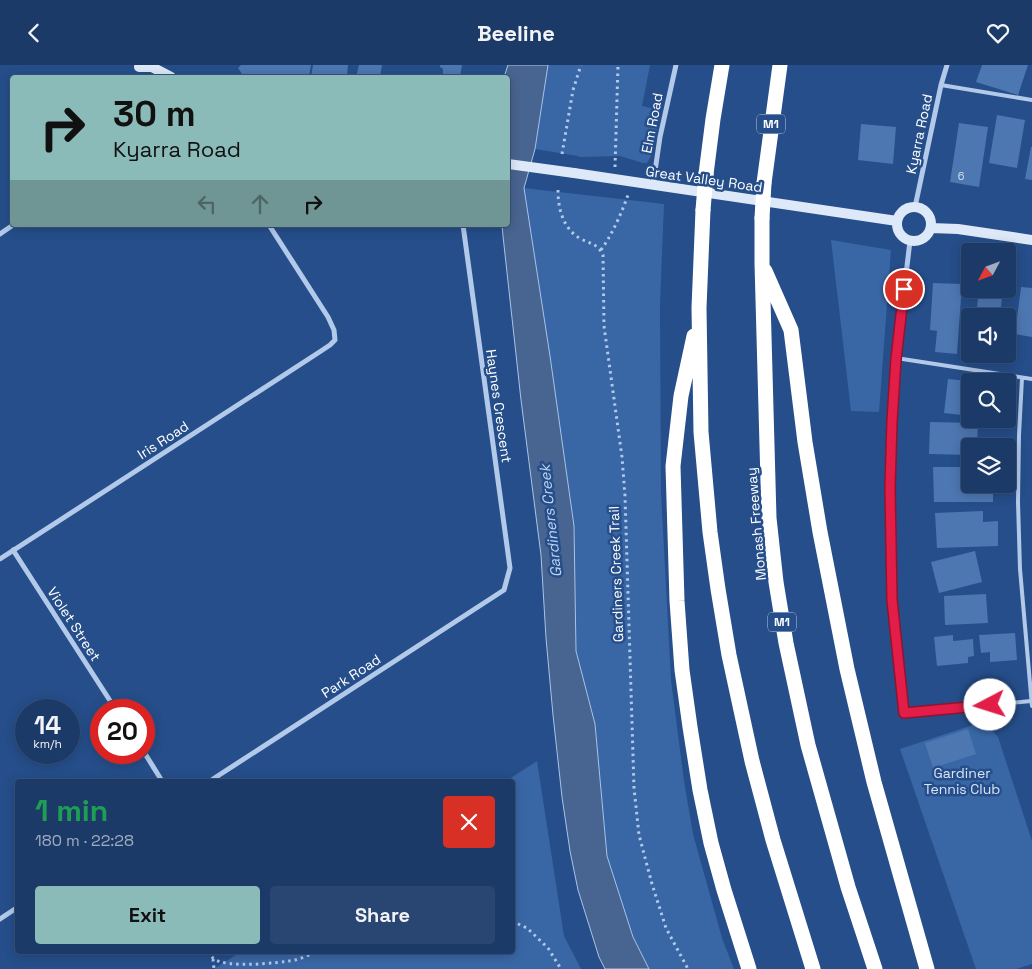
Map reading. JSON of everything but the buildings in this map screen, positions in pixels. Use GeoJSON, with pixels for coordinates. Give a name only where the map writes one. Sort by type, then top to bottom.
{"type":"FeatureCollection","features":[{"type":"Feature","properties":{"kind":"highway"},"geometry":{"type":"LineString","coordinates":[[722,65],[706,174],[699,308],[701,432],[710,532],[729,655],[752,761],[779,859],[814,969]]}},
{"type":"Feature","properties":{"kind":"highway","name":"Monash Freeway"},"geometry":{"type":"LineString","coordinates":[[780,65],[764,183],[762,218],[769,518],[776,582],[786,643],[808,745],[848,887],[876,969]]}},
{"type":"Feature","properties":{"kind":"highway"},"geometry":{"type":"LineString","coordinates":[[762,263],[791,330],[805,442],[846,669],[874,782],[927,969]]}},
{"type":"Feature","properties":{"kind":"highway"},"geometry":{"type":"LineString","coordinates":[[699,308],[681,396],[673,466],[677,601],[682,670],[700,790],[711,843],[749,969]]}},
{"type":"Feature","properties":{"kind":"highway"},"geometry":{"type":"LineString","coordinates":[[920,942],[936,969]]}},
{"type":"Feature","properties":{"kind":"street","name":"Elm Road"},"geometry":{"type":"LineString","coordinates":[[653,185],[660,137],[676,65]]}},
{"type":"Feature","properties":{"kind":"street","name":"Kyarra Road"},"geometry":{"type":"LineString","coordinates":[[915,207],[947,65]]}},
{"type":"Feature","properties":{"kind":"street"},"geometry":{"type":"LineString","coordinates":[[138,66],[148,75]]}},
{"type":"Feature","properties":{"kind":"street"},"geometry":{"type":"LineString","coordinates":[[138,66],[152,67],[167,75]]}},
{"type":"Feature","properties":{"kind":"street","name":"Great Valley Road"},"geometry":{"type":"LineString","coordinates":[[510,164],[897,221]]}},
{"type":"Feature","properties":{"kind":"street"},"geometry":{"type":"LineString","coordinates":[[915,207],[922,209],[928,214],[931,228],[928,235],[923,239],[910,241],[899,233],[897,221],[904,211],[915,207]]}},
{"type":"Feature","properties":{"kind":"street","name":"Iris Road"},"geometry":{"type":"LineString","coordinates":[[0,559],[326,348],[335,340],[334,330],[328,317],[270,227]]}},
{"type":"Feature","properties":{"kind":"street","name":"Haynes Crescent"},"geometry":{"type":"LineString","coordinates":[[463,227],[510,568],[504,590]]}},
{"type":"Feature","properties":{"kind":"street"},"geometry":{"type":"LineString","coordinates":[[931,228],[958,229],[1032,239]]}},
{"type":"Feature","properties":{"kind":"street"},"geometry":{"type":"LineString","coordinates":[[903,703],[892,600],[890,478],[896,359],[910,241]]}},
{"type":"Feature","properties":{"kind":"street","name":"Violet Street"},"geometry":{"type":"LineString","coordinates":[[13,551],[109,699]]}},
{"type":"Feature","properties":{"kind":"street","name":"Park Road"},"geometry":{"type":"LineString","coordinates":[[213,779],[504,590]]}},
{"type":"Feature","properties":{"kind":"street"},"geometry":{"type":"LineString","coordinates":[[151,764],[161,779]]}},
{"type":"Feature","properties":{"kind":"street"},"geometry":{"type":"LineString","coordinates":[[0,919],[15,909]]}},
{"type":"Feature","properties":{"kind":"lane"},"geometry":{"type":"LineString","coordinates":[[941,85],[1032,100]]}},
{"type":"Feature","properties":{"kind":"lane"},"geometry":{"type":"LineString","coordinates":[[896,359],[1032,379]]}},
{"type":"Feature","properties":{"kind":"lane"},"geometry":{"type":"LineString","coordinates":[[1022,378],[1018,521],[1020,569],[1032,706]]}},
{"type":"Feature","properties":{"kind":"lane"},"geometry":{"type":"LineString","coordinates":[[903,703],[904,713],[1031,701]]}},
{"type":"Feature","properties":{"kind":"path"},"geometry":{"type":"LineString","coordinates":[[562,154],[572,90],[581,65]]}},
{"type":"Feature","properties":{"kind":"path"},"geometry":{"type":"LineString","coordinates":[[615,167],[618,65]]}},
{"type":"Feature","properties":{"kind":"path"},"geometry":{"type":"LineString","coordinates":[[558,190],[559,207],[562,217],[573,233],[581,239],[593,243],[601,250],[610,237],[626,199]]}},
{"type":"Feature","properties":{"kind":"path","name":"Gardiners Creek Trail"},"geometry":{"type":"LineString","coordinates":[[601,250],[603,255],[604,326],[622,457],[635,811],[645,858],[666,928],[688,969]]}},
{"type":"Feature","properties":{"kind":"path"},"geometry":{"type":"LineString","coordinates":[[515,922],[527,928],[548,948],[561,969]]}},
{"type":"Feature","properties":{"kind":"path"},"geometry":{"type":"LineString","coordinates":[[210,954],[214,969]]}},
{"type":"Feature","properties":{"kind":"path"},"geometry":{"type":"LineString","coordinates":[[213,959],[226,963],[271,963],[297,959],[310,954]]}},
{"type":"Feature","properties":{"kind":"green space"},"geometry":{"type":"Polygon","coordinates":[[[548,65],[650,65],[642,106],[659,110],[660,112],[654,145],[647,163],[620,156],[579,157],[535,149],[548,65]]]}},
{"type":"Feature","properties":{"kind":"green space"},"geometry":{"type":"Polygon","coordinates":[[[524,188],[664,204],[660,305],[661,493],[671,680],[693,834],[722,938],[734,969],[649,969],[633,937],[607,856],[595,724],[576,651],[574,526],[524,188]]]}},
{"type":"Feature","properties":{"kind":"green space"},"geometry":{"type":"Polygon","coordinates":[[[831,240],[891,250],[879,412],[851,411],[831,240]]]}},
{"type":"Feature","properties":{"kind":"green space","name":"Gardiner Tennis Club"},"geometry":{"type":"Polygon","coordinates":[[[979,723],[990,728],[998,737],[1032,841],[1032,964],[1016,969],[976,969],[900,749],[979,723]]]}},
{"type":"Feature","properties":{"kind":"green space"},"geometry":{"type":"Polygon","coordinates":[[[537,761],[564,936],[581,969],[214,969],[237,954],[515,954],[515,779],[509,779],[537,761]]]}},
{"type":"Feature","properties":{"kind":"water","name":"Gardiners Creek"},"geometry":{"type":"Polygon","coordinates":[[[508,65],[548,65],[535,149],[524,188],[574,526],[576,651],[595,724],[607,856],[633,937],[649,969],[605,969],[599,957],[578,890],[570,851],[553,715],[541,555],[521,400],[502,227],[510,227],[510,75],[505,75],[508,65]]]}},
{"type":"Feature","properties":{"kind":"route"},"geometry":{"type":"LineString","coordinates":[[904,289],[896,359],[890,488],[892,600],[904,713],[990,705]]}}]}
